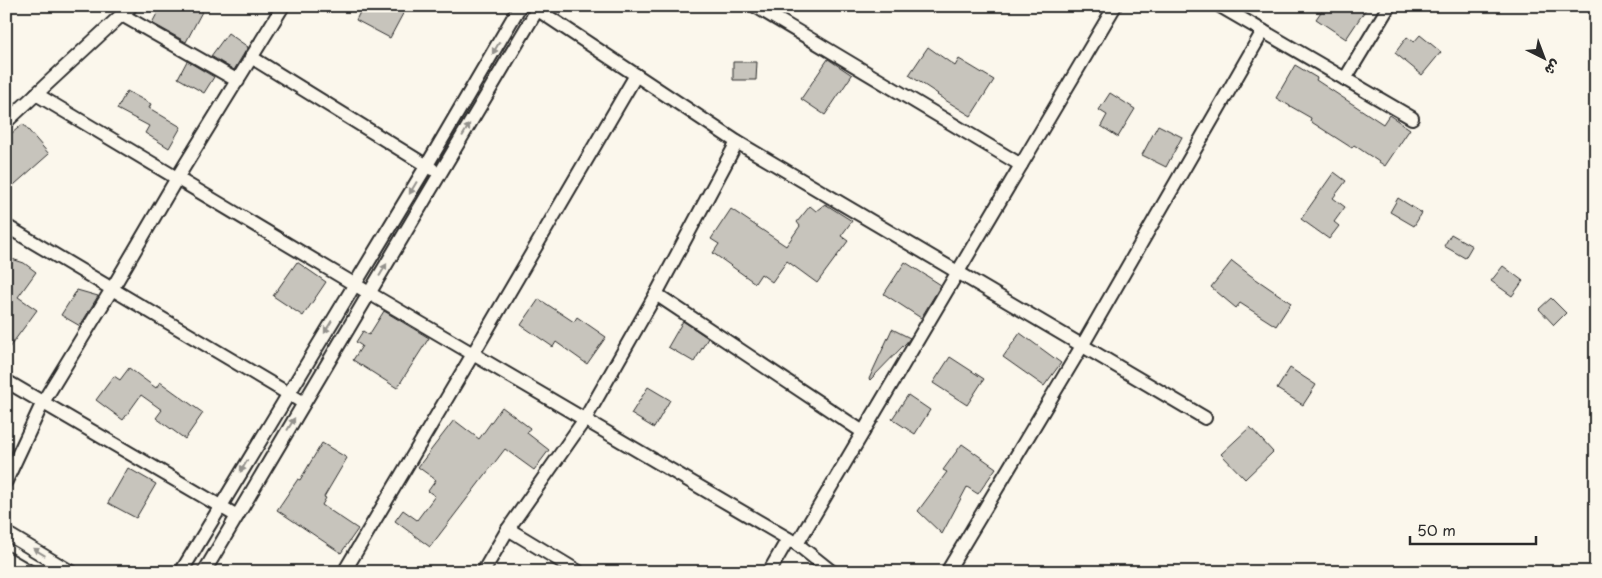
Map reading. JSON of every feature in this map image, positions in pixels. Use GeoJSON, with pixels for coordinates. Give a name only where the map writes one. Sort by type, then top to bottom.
{"type":"FeatureCollection","features":[{"type":"Feature","properties":{"kind":"street"},"geometry":{"type":"LineString","coordinates":[[6,481],[42,402],[112,289],[176,178],[283,6]]}},
{"type":"Feature","properties":{"kind":"street"},"geometry":{"type":"LineString","coordinates":[[180,572],[427,165],[520,6]]}},
{"type":"Feature","properties":{"kind":"street"},"geometry":{"type":"LineString","coordinates":[[754,6],[1021,164]]}},
{"type":"Feature","properties":{"kind":"street"},"geometry":{"type":"LineString","coordinates":[[769,572],[793,541],[863,432],[1115,6]]}},
{"type":"Feature","properties":{"kind":"street"},"geometry":{"type":"LineString","coordinates":[[1220,6],[1412,118]]}},
{"type":"Feature","properties":{"kind":"street"},"geometry":{"type":"LineString","coordinates":[[1346,79],[1389,6]]}},
{"type":"Feature","properties":{"kind":"street"},"geometry":{"type":"LineString","coordinates":[[204,572],[440,173],[535,8],[737,142],[1204,418]]}},
{"type":"Feature","properties":{"kind":"street"},"geometry":{"type":"LineString","coordinates":[[6,122],[126,10],[238,81]]}},
{"type":"Feature","properties":{"kind":"street"},"geometry":{"type":"LineString","coordinates":[[948,572],[1082,346],[1263,31]]}},
{"type":"Feature","properties":{"kind":"street"},"geometry":{"type":"LineString","coordinates":[[251,57],[440,173]]}},
{"type":"Feature","properties":{"kind":"street"},"geometry":{"type":"LineString","coordinates":[[344,572],[636,75]]}},
{"type":"Feature","properties":{"kind":"street"},"geometry":{"type":"LineString","coordinates":[[36,94],[369,293],[793,541],[832,572]]}},
{"type":"Feature","properties":{"kind":"street"},"geometry":{"type":"LineString","coordinates":[[483,572],[508,529],[585,419],[656,294],[737,142]]}},
{"type":"Feature","properties":{"kind":"street"},"geometry":{"type":"LineString","coordinates":[[6,226],[304,403]]}},
{"type":"Feature","properties":{"kind":"street"},"geometry":{"type":"LineString","coordinates":[[656,294],[863,432]]}},
{"type":"Feature","properties":{"kind":"street"},"geometry":{"type":"LineString","coordinates":[[6,381],[237,516]]}},
{"type":"Feature","properties":{"kind":"street"},"geometry":{"type":"LineString","coordinates":[[508,529],[579,572]]}},
{"type":"Feature","properties":{"kind":"street"},"geometry":{"type":"LineString","coordinates":[[6,533],[71,572]]}},
{"type":"Feature","properties":{"kind":"street"},"geometry":{"type":"LineString","coordinates":[[6,558],[30,572]]}},
{"type":"Feature","properties":{"kind":"building"},"geometry":{"type":"Polygon","coordinates":[[[161,6],[205,6],[186,42],[152,23],[161,6]]]}},
{"type":"Feature","properties":{"kind":"building"},"geometry":{"type":"Polygon","coordinates":[[[363,6],[407,6],[390,38],[356,20],[363,6]]]}},
{"type":"Feature","properties":{"kind":"building"},"geometry":{"type":"Polygon","coordinates":[[[1325,6],[1368,6],[1346,39],[1316,19],[1325,6]]]}},
{"type":"Feature","properties":{"kind":"building"},"geometry":{"type":"Polygon","coordinates":[[[228,33],[248,47],[234,70],[211,56],[228,33]]]}},
{"type":"Feature","properties":{"kind":"building"},"geometry":{"type":"Polygon","coordinates":[[[1420,35],[1441,52],[1422,75],[1395,53],[1407,37],[1414,42],[1420,35]]]}},
{"type":"Feature","properties":{"kind":"building"},"geometry":{"type":"Polygon","coordinates":[[[928,47],[955,66],[959,59],[994,80],[971,116],[909,75],[928,47]]]}},
{"type":"Feature","properties":{"kind":"building"},"geometry":{"type":"Polygon","coordinates":[[[828,59],[852,75],[825,115],[801,99],[828,59]]]}},
{"type":"Feature","properties":{"kind":"building"},"geometry":{"type":"Polygon","coordinates":[[[187,61],[214,77],[204,93],[178,78],[187,61]]]}},
{"type":"Feature","properties":{"kind":"building"},"geometry":{"type":"Polygon","coordinates":[[[733,62],[757,62],[756,80],[733,80],[733,62]]]}},
{"type":"Feature","properties":{"kind":"building"},"geometry":{"type":"Polygon","coordinates":[[[1295,65],[1383,124],[1389,115],[1410,129],[1385,166],[1354,145],[1352,148],[1310,121],[1311,118],[1276,98],[1295,65]]]}},
{"type":"Feature","properties":{"kind":"building"},"geometry":{"type":"Polygon","coordinates":[[[127,91],[151,104],[149,108],[181,127],[169,148],[145,133],[149,126],[117,109],[127,91]]]}},
{"type":"Feature","properties":{"kind":"building"},"geometry":{"type":"Polygon","coordinates":[[[1110,93],[1135,109],[1118,137],[1101,126],[1107,115],[1099,110],[1110,93]]]}},
{"type":"Feature","properties":{"kind":"building"},"geometry":{"type":"Polygon","coordinates":[[[23,124],[49,154],[6,192],[6,138],[23,124]]]}},
{"type":"Feature","properties":{"kind":"building"},"geometry":{"type":"Polygon","coordinates":[[[1158,125],[1182,137],[1166,167],[1142,155],[1158,125]]]}},
{"type":"Feature","properties":{"kind":"building"},"geometry":{"type":"Polygon","coordinates":[[[1334,172],[1346,181],[1333,198],[1345,207],[1334,222],[1339,226],[1329,239],[1301,219],[1334,172]]]}},
{"type":"Feature","properties":{"kind":"building"},"geometry":{"type":"Polygon","coordinates":[[[1398,198],[1422,213],[1414,226],[1390,212],[1398,198]]]}},
{"type":"Feature","properties":{"kind":"building"},"geometry":{"type":"Polygon","coordinates":[[[825,204],[852,221],[841,236],[848,241],[817,283],[787,261],[772,282],[761,274],[755,283],[713,253],[719,244],[711,239],[731,209],[786,246],[800,226],[797,222],[810,206],[816,211],[825,204]]]}},
{"type":"Feature","properties":{"kind":"building"},"geometry":{"type":"Polygon","coordinates":[[[1451,234],[1472,246],[1465,258],[1444,246],[1451,234]]]}},
{"type":"Feature","properties":{"kind":"building"},"geometry":{"type":"Polygon","coordinates":[[[6,257],[24,263],[36,272],[18,297],[37,310],[6,352],[6,257]]]}},
{"type":"Feature","properties":{"kind":"building"},"geometry":{"type":"Polygon","coordinates":[[[1232,261],[1291,303],[1276,326],[1240,303],[1236,308],[1211,287],[1232,261]]]}},
{"type":"Feature","properties":{"kind":"building"},"geometry":{"type":"Polygon","coordinates":[[[297,262],[326,282],[303,316],[273,296],[297,262]]]}},
{"type":"Feature","properties":{"kind":"building"},"geometry":{"type":"Polygon","coordinates":[[[905,262],[941,285],[921,318],[884,294],[905,262]]]}},
{"type":"Feature","properties":{"kind":"building"},"geometry":{"type":"Polygon","coordinates":[[[1503,266],[1523,281],[1512,296],[1491,281],[1503,266]]]}},
{"type":"Feature","properties":{"kind":"building"},"geometry":{"type":"Polygon","coordinates":[[[77,290],[98,296],[80,326],[61,315],[77,290]]]}},
{"type":"Feature","properties":{"kind":"building"},"geometry":{"type":"Polygon","coordinates":[[[1551,298],[1566,313],[1554,325],[1539,309],[1551,298]]]}},
{"type":"Feature","properties":{"kind":"building"},"geometry":{"type":"Polygon","coordinates":[[[539,299],[574,322],[577,317],[606,337],[587,364],[556,342],[553,347],[521,325],[539,299]]]}},
{"type":"Feature","properties":{"kind":"building"},"geometry":{"type":"Polygon","coordinates":[[[384,311],[429,338],[397,388],[353,360],[362,346],[356,342],[363,331],[369,335],[384,311]]]}},
{"type":"Feature","properties":{"kind":"building"},"geometry":{"type":"Polygon","coordinates":[[[683,321],[708,338],[694,362],[668,347],[683,321]]]}},
{"type":"Feature","properties":{"kind":"building"},"geometry":{"type":"Polygon","coordinates":[[[892,329],[910,338],[870,380],[869,379],[892,329]]]}},
{"type":"Feature","properties":{"kind":"building"},"geometry":{"type":"Polygon","coordinates":[[[1020,333],[1061,363],[1044,386],[1003,357],[1020,333]]]}},
{"type":"Feature","properties":{"kind":"building"},"geometry":{"type":"Polygon","coordinates":[[[950,357],[984,379],[967,405],[933,383],[950,357]]]}},
{"type":"Feature","properties":{"kind":"building"},"geometry":{"type":"Polygon","coordinates":[[[129,368],[156,388],[160,382],[203,413],[185,439],[156,418],[162,410],[141,395],[123,420],[96,400],[114,376],[120,380],[129,368]]]}},
{"type":"Feature","properties":{"kind":"building"},"geometry":{"type":"Polygon","coordinates":[[[1290,368],[1316,385],[1303,405],[1277,389],[1290,368]]]}},
{"type":"Feature","properties":{"kind":"building"},"geometry":{"type":"Polygon","coordinates":[[[648,387],[670,400],[654,428],[631,414],[648,387]]]}},
{"type":"Feature","properties":{"kind":"building"},"geometry":{"type":"Polygon","coordinates":[[[908,395],[930,410],[915,434],[892,419],[908,395]]]}},
{"type":"Feature","properties":{"kind":"building"},"geometry":{"type":"Polygon","coordinates":[[[502,407],[530,428],[527,433],[549,450],[534,470],[505,449],[430,547],[395,521],[403,510],[417,520],[435,496],[428,491],[436,480],[418,467],[454,420],[479,439],[502,407]]]}},
{"type":"Feature","properties":{"kind":"building"},"geometry":{"type":"Polygon","coordinates":[[[1250,427],[1273,452],[1245,479],[1221,454],[1250,427]]]}},
{"type":"Feature","properties":{"kind":"building"},"geometry":{"type":"Polygon","coordinates":[[[322,443],[347,458],[324,497],[326,498],[322,505],[358,529],[341,553],[277,510],[298,479],[300,480],[322,443]]]}},
{"type":"Feature","properties":{"kind":"building"},"geometry":{"type":"Polygon","coordinates":[[[962,444],[996,468],[978,494],[967,487],[942,534],[918,511],[947,472],[943,470],[962,444]]]}},
{"type":"Feature","properties":{"kind":"building"},"geometry":{"type":"Polygon","coordinates":[[[128,468],[156,484],[136,518],[108,503],[128,468]]]}}]}
